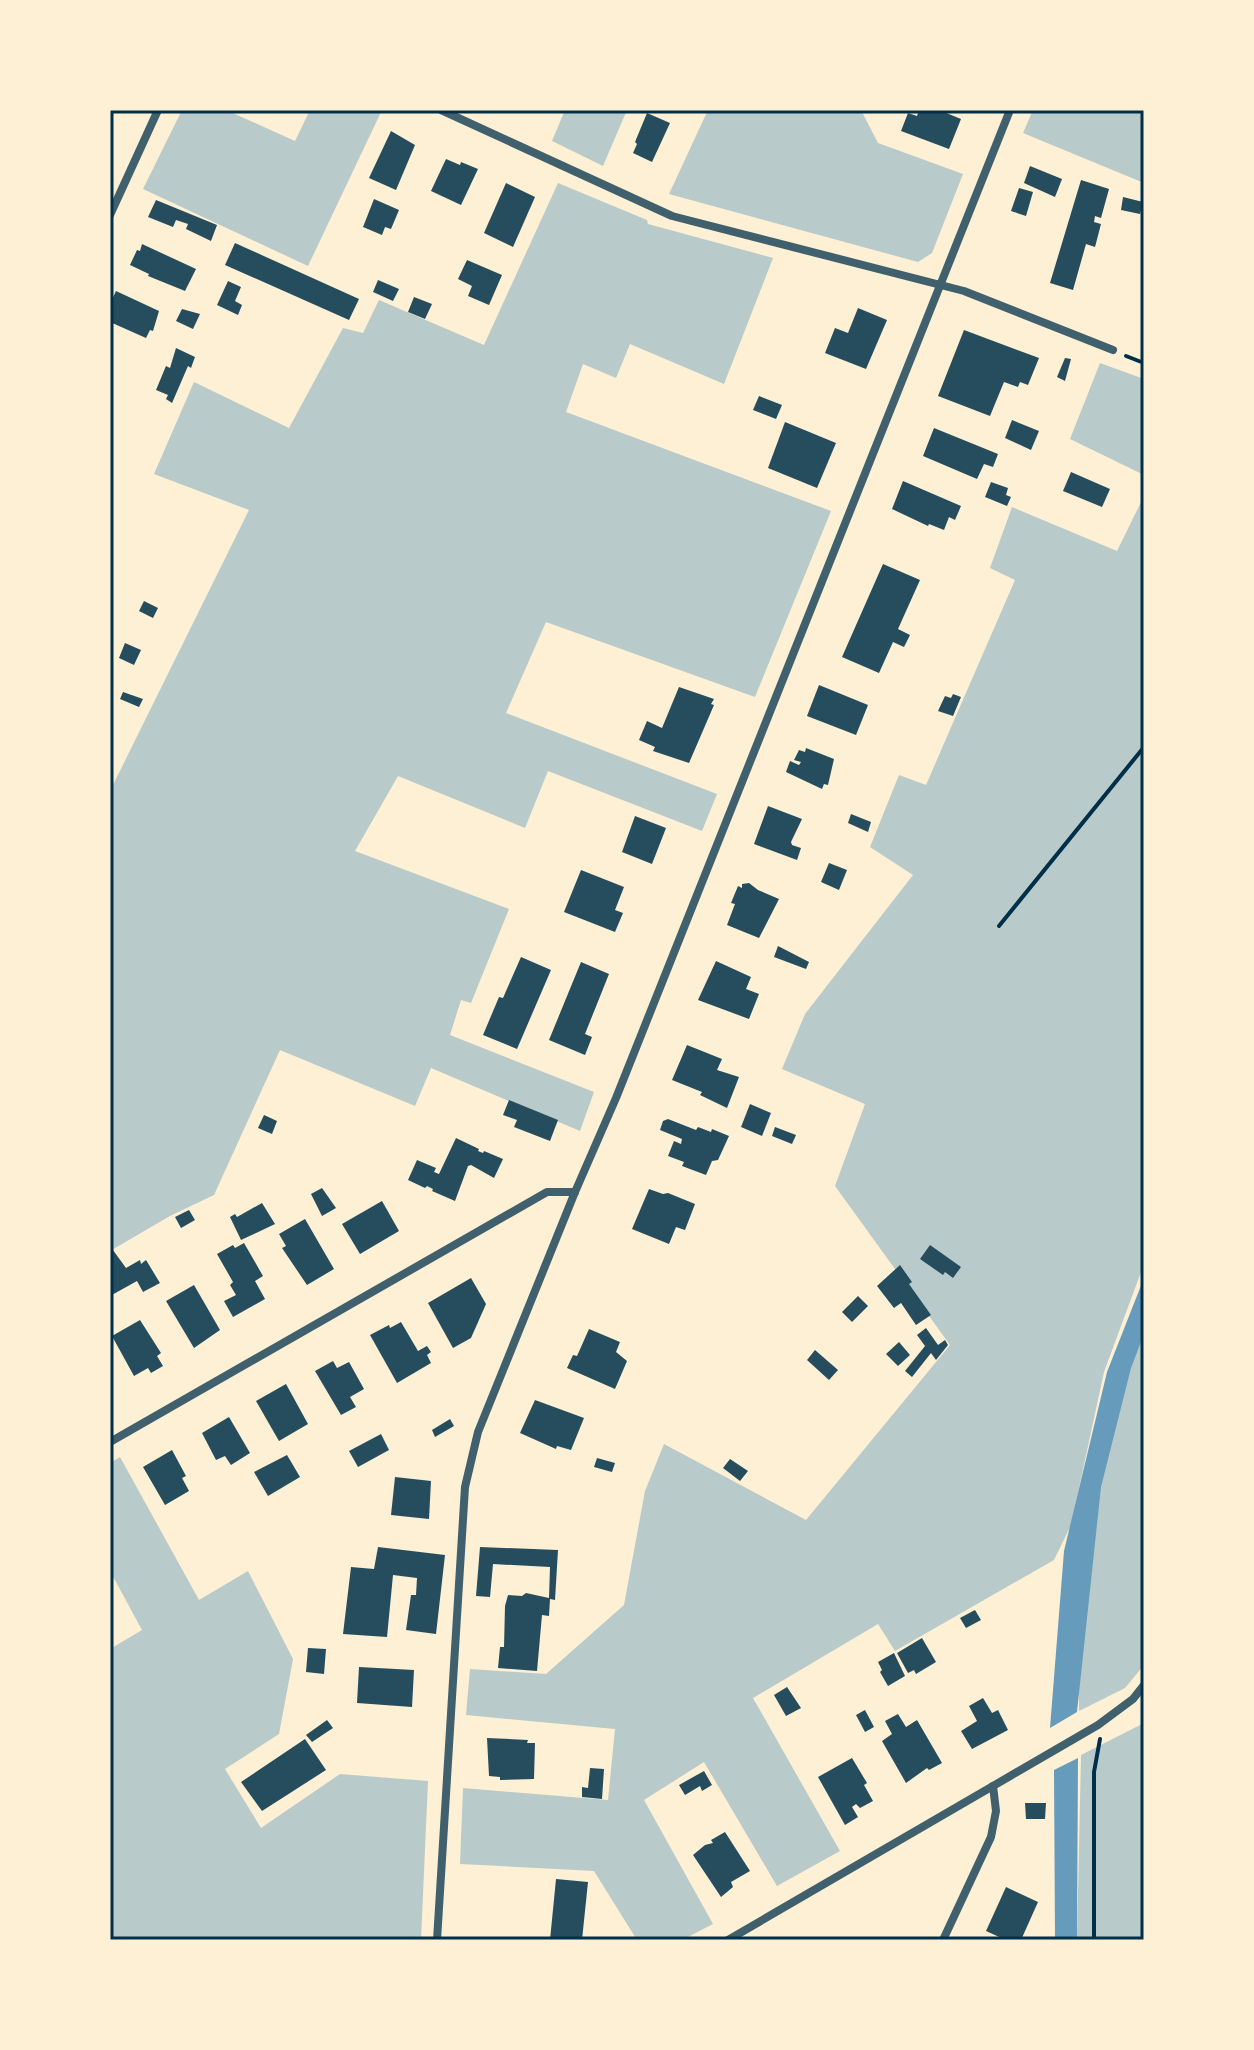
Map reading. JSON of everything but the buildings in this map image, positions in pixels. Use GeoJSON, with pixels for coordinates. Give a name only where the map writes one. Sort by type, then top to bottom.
{"type":"FeatureCollection","features":[{"type":"Feature","properties":{"kind":"street"},"geometry":{"type":"LineString","coordinates":[[110,215],[158,110]]}},
{"type":"Feature","properties":{"kind":"street"},"geometry":{"type":"LineString","coordinates":[[441,110],[672,216],[964,291],[1113,350]]}},
{"type":"Feature","properties":{"kind":"street"},"geometry":{"type":"LineString","coordinates":[[437,1940],[465,1487],[478,1432],[616,1098],[1010,110]]}},
{"type":"Feature","properties":{"kind":"street"},"geometry":{"type":"LineString","coordinates":[[110,1442],[547,1192],[575,1192]]}},
{"type":"Feature","properties":{"kind":"street"},"geometry":{"type":"LineString","coordinates":[[728,1940],[1098,1725],[1133,1699],[1144,1685]]}},
{"type":"Feature","properties":{"kind":"street"},"geometry":{"type":"LineString","coordinates":[[943,1940],[991,1837],[996,1811],[993,1786]]}},
{"type":"Feature","properties":{"kind":"path"},"geometry":{"type":"LineString","coordinates":[[1113,350],[1144,363]]}},
{"type":"Feature","properties":{"kind":"path"},"geometry":{"type":"LineString","coordinates":[[999,926],[1144,747]]}},
{"type":"Feature","properties":{"kind":"path"},"geometry":{"type":"LineString","coordinates":[[1094,1940],[1094,1772],[1101,1735]]}},
{"type":"Feature","properties":{"kind":"shaded area"},"geometry":{"type":"Polygon","coordinates":[[[182,110],[226,110],[295,141],[310,110],[382,110],[308,266],[143,189],[182,110]]]}},
{"type":"Feature","properties":{"kind":"shaded area"},"geometry":{"type":"Polygon","coordinates":[[[565,110],[627,110],[603,166],[552,141],[565,110]]]}},
{"type":"Feature","properties":{"kind":"shaded area"},"geometry":{"type":"Polygon","coordinates":[[[708,110],[861,110],[878,143],[963,174],[932,253],[918,262],[669,194],[708,110]]]}},
{"type":"Feature","properties":{"kind":"shaded area"},"geometry":{"type":"Polygon","coordinates":[[[1033,110],[1144,112],[1144,183],[1023,133],[1033,110]]]}},
{"type":"Feature","properties":{"kind":"shaded area"},"geometry":{"type":"Polygon","coordinates":[[[558,183],[647,220],[648,224],[773,258],[724,384],[630,344],[616,378],[583,364],[566,412],[831,511],[755,697],[546,622],[506,713],[717,794],[702,831],[548,771],[525,828],[398,776],[355,851],[509,909],[471,1003],[461,1000],[450,1035],[594,1092],[580,1131],[431,1068],[415,1106],[280,1050],[214,1195],[110,1251],[110,791],[249,510],[154,474],[194,382],[289,428],[343,328],[363,333],[379,300],[484,345],[558,183]]]}},
{"type":"Feature","properties":{"kind":"shaded area"},"geometry":{"type":"Polygon","coordinates":[[[1100,363],[1144,379],[1144,475],[1070,439],[1100,363]]]}},
{"type":"Feature","properties":{"kind":"shaded area"},"geometry":{"type":"Polygon","coordinates":[[[1144,496],[1144,1264],[1104,1372],[1071,1525],[1054,1560],[895,1651],[878,1624],[753,1698],[840,1851],[777,1886],[704,1762],[644,1800],[713,1924],[682,1940],[637,1940],[594,1871],[460,1864],[463,1788],[608,1800],[615,1729],[466,1715],[470,1669],[546,1674],[624,1605],[645,1491],[664,1444],[806,1520],[950,1345],[835,1186],[865,1104],[782,1069],[805,1014],[913,875],[870,847],[899,775],[926,785],[1015,580],[990,568],[1012,507],[1117,551],[1144,496]]]}},
{"type":"Feature","properties":{"kind":"shaded area"},"geometry":{"type":"Polygon","coordinates":[[[1144,1335],[1144,1665],[1125,1688],[1079,1711],[1079,1590],[1120,1390],[1144,1335]]]}},
{"type":"Feature","properties":{"kind":"shaded area"},"geometry":{"type":"Polygon","coordinates":[[[120,1457],[199,1600],[248,1571],[293,1659],[279,1734],[225,1769],[261,1828],[340,1774],[428,1781],[421,1940],[110,1940],[110,1649],[142,1630],[110,1571],[110,1463],[120,1457]]]}},
{"type":"Feature","properties":{"kind":"shaded area"},"geometry":{"type":"Polygon","coordinates":[[[1144,1723],[1144,1940],[1077,1940],[1081,1755],[1144,1723]]]}},
{"type":"Feature","properties":{"kind":"water"},"geometry":{"type":"Polygon","coordinates":[[[1144,1278],[1144,1334],[1131,1368],[1101,1487],[1077,1712],[1050,1728],[1064,1551],[1107,1372],[1144,1278]]]}},
{"type":"Feature","properties":{"kind":"water"},"geometry":{"type":"Polygon","coordinates":[[[1078,1758],[1077,1940],[1055,1940],[1054,1770],[1078,1758]]]}}]}
